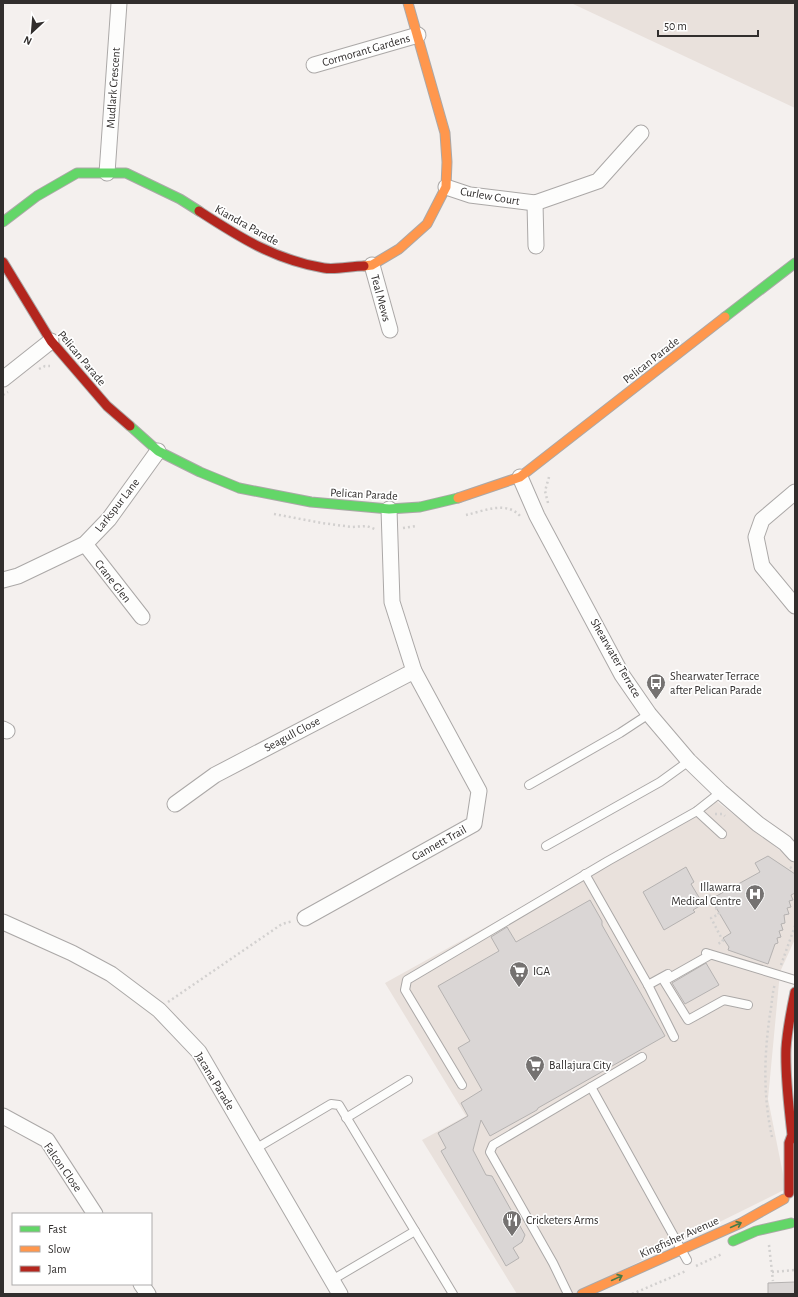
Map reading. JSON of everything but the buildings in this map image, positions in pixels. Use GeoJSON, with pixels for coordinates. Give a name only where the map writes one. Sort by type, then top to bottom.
{"type":"FeatureCollection","features":[{"type":"Feature","properties":{"kind":"street","name":"Mudlark Crescent"},"geometry":{"type":"LineString","coordinates":[[107,173],[119,3]]}},
{"type":"Feature","properties":{"kind":"street","name":"Kiandra Parade"},"geometry":{"type":"LineString","coordinates":[[3,222],[37,196],[77,173],[126,173],[180,199],[234,235],[277,256],[325,268],[372,265],[399,249],[427,224],[446,187],[447,162],[445,133],[408,3]]}},
{"type":"Feature","properties":{"kind":"street","name":"Cormorant Gardens"},"geometry":{"type":"LineString","coordinates":[[314,65],[418,35]]}},
{"type":"Feature","properties":{"kind":"street","name":"Curlew Court"},"geometry":{"type":"LineString","coordinates":[[446,187],[470,195],[535,203],[598,181],[641,133]]}},
{"type":"Feature","properties":{"kind":"street","name":"Curlew Court"},"geometry":{"type":"LineString","coordinates":[[535,203],[536,246]]}},
{"type":"Feature","properties":{"kind":"street","name":"Pelican Parade"},"geometry":{"type":"LineString","coordinates":[[3,262],[51,341],[107,406],[158,451],[200,472],[239,488],[312,502],[389,509],[420,507],[455,499],[520,477],[795,263]]}},
{"type":"Feature","properties":{"kind":"street","name":"Teal Mews"},"geometry":{"type":"LineString","coordinates":[[372,265],[390,330]]}},
{"type":"Feature","properties":{"kind":"street"},"geometry":{"type":"LineString","coordinates":[[3,379],[51,341]]}},
{"type":"Feature","properties":{"kind":"street","name":"Larkspur Lane"},"geometry":{"type":"LineString","coordinates":[[3,580],[18,576],[85,544],[109,519],[158,451]]}},
{"type":"Feature","properties":{"kind":"street","name":"Shearwater Terrace"},"geometry":{"type":"LineString","coordinates":[[520,477],[537,516],[622,675],[649,714],[689,761],[721,792],[758,824],[792,848]]}},
{"type":"Feature","properties":{"kind":"street"},"geometry":{"type":"LineString","coordinates":[[795,492],[762,520],[756,537],[762,566],[795,606]]}},
{"type":"Feature","properties":{"kind":"street","name":"Gannett Trail"},"geometry":{"type":"LineString","coordinates":[[305,918],[474,824],[479,790],[414,671],[392,602],[389,509]]}},
{"type":"Feature","properties":{"kind":"street","name":"Crane Glen"},"geometry":{"type":"LineString","coordinates":[[85,544],[142,617]]}},
{"type":"Feature","properties":{"kind":"street","name":"Seagull Close"},"geometry":{"type":"LineString","coordinates":[[175,804],[215,775],[414,671]]}},
{"type":"Feature","properties":{"kind":"street","name":"Jacana Parade"},"geometry":{"type":"LineString","coordinates":[[3,922],[72,953],[111,974],[159,1010],[198,1052],[340,1294]]}},
{"type":"Feature","properties":{"kind":"street"},"geometry":{"type":"LineString","coordinates":[[793,1224],[784,1212],[789,1194],[789,1143],[794,1137],[787,1077],[786,1050],[790,1013],[795,992]]}},
{"type":"Feature","properties":{"kind":"street","name":"Falcon Close"},"geometry":{"type":"LineString","coordinates":[[3,1116],[47,1140],[94,1213]]}},
{"type":"Feature","properties":{"kind":"street","name":"Kingfisher Avenue"},"geometry":{"type":"LineString","coordinates":[[582,1294],[741,1223],[789,1194]]}},
{"type":"Feature","properties":{"kind":"street","name":"Kingfisher Avenue"},"geometry":{"type":"LineString","coordinates":[[725,1248],[756,1231],[793,1224]]}},
{"type":"Feature","properties":{"kind":"street"},"geometry":{"type":"LineString","coordinates":[[142,1285],[148,1294]]}},
{"type":"Feature","properties":{"kind":"lane"},"geometry":{"type":"LineString","coordinates":[[529,785],[620,733],[649,714]]}},
{"type":"Feature","properties":{"kind":"lane"},"geometry":{"type":"LineString","coordinates":[[546,846],[660,782],[689,761]]}},
{"type":"Feature","properties":{"kind":"lane"},"geometry":{"type":"LineString","coordinates":[[462,1085],[405,990],[407,980],[585,874],[697,811],[721,792]]}},
{"type":"Feature","properties":{"kind":"lane"},"geometry":{"type":"LineString","coordinates":[[697,811],[722,834]]}},
{"type":"Feature","properties":{"kind":"lane"},"geometry":{"type":"LineString","coordinates":[[585,874],[648,985],[674,1038]]}},
{"type":"Feature","properties":{"kind":"lane"},"geometry":{"type":"LineString","coordinates":[[648,985],[707,954],[795,980]]}},
{"type":"Feature","properties":{"kind":"lane"},"geometry":{"type":"LineString","coordinates":[[707,954],[664,981],[688,1020],[724,1000],[748,1005]]}},
{"type":"Feature","properties":{"kind":"lane"},"geometry":{"type":"LineString","coordinates":[[568,1294],[553,1263],[490,1152],[493,1144],[642,1057]]}},
{"type":"Feature","properties":{"kind":"lane"},"geometry":{"type":"LineString","coordinates":[[346,1118],[408,1080]]}},
{"type":"Feature","properties":{"kind":"lane"},"geometry":{"type":"LineString","coordinates":[[591,1087],[687,1260]]}},
{"type":"Feature","properties":{"kind":"lane"},"geometry":{"type":"LineString","coordinates":[[255,1149],[331,1104],[339,1105],[453,1294]]}},
{"type":"Feature","properties":{"kind":"lane"},"geometry":{"type":"LineString","coordinates":[[332,1280],[415,1231]]}},
{"type":"Feature","properties":{"kind":"path"},"geometry":{"type":"LineString","coordinates":[[548,504],[545,491],[546,483],[553,472]]}},
{"type":"Feature","properties":{"kind":"path"},"geometry":{"type":"LineString","coordinates":[[706,885],[710,897],[719,914],[711,918],[723,941],[707,954]]}},
{"type":"Feature","properties":{"kind":"path"},"geometry":{"type":"LineString","coordinates":[[159,1010],[164,1004],[282,924],[305,918]]}},
{"type":"Feature","properties":{"kind":"path"},"geometry":{"type":"LineString","coordinates":[[773,1143],[766,1100],[765,1067],[768,1034],[774,986],[795,926]]}},
{"type":"Feature","properties":{"kind":"path"},"geometry":{"type":"LineString","coordinates":[[769,1244],[773,1281]]}},
{"type":"Feature","properties":{"kind":"path"},"geometry":{"type":"LineString","coordinates":[[632,1294],[725,1248]]}},
{"type":"Feature","properties":{"kind":"path"},"geometry":{"type":"LineString","coordinates":[[772,1272],[795,1270]]}},
{"type":"Feature","properties":{"kind":"shaded area"},"geometry":{"type":"Polygon","coordinates":[[[571,3],[795,3],[795,108],[571,3]]]}},
{"type":"Feature","properties":{"kind":"shaded area"},"geometry":{"type":"Polygon","coordinates":[[[715,800],[795,862],[795,939],[780,972],[768,1099],[786,1189],[574,1294],[517,1294],[422,1140],[466,1116],[385,983],[715,800]]]}},
{"type":"Feature","properties":{"kind":"traffic: fast"},"geometry":{"type":"LineString","coordinates":[[3,222],[37,196],[77,173],[126,173],[180,199],[199,211]]}},
{"type":"Feature","properties":{"kind":"traffic: fast"},"geometry":{"type":"LineString","coordinates":[[725,317],[795,263]]}},
{"type":"Feature","properties":{"kind":"traffic: fast"},"geometry":{"type":"LineString","coordinates":[[130,426],[158,451],[200,472],[239,488],[311,502],[389,509],[420,507],[458,498]]}},
{"type":"Feature","properties":{"kind":"traffic: fast"},"geometry":{"type":"LineString","coordinates":[[733,1241],[756,1231],[791,1223]]}},
{"type":"Feature","properties":{"kind":"traffic: slow"},"geometry":{"type":"LineString","coordinates":[[364,266],[372,265],[399,249],[427,224],[446,187],[447,162],[445,133],[408,3]]}},
{"type":"Feature","properties":{"kind":"traffic: slow"},"geometry":{"type":"LineString","coordinates":[[458,498],[520,477],[725,317]]}},
{"type":"Feature","properties":{"kind":"traffic: slow"},"geometry":{"type":"LineString","coordinates":[[582,1294],[741,1223],[784,1199]]}},
{"type":"Feature","properties":{"kind":"traffic: jam"},"geometry":{"type":"LineString","coordinates":[[199,211],[243,238],[289,259],[324,268],[364,266]]}},
{"type":"Feature","properties":{"kind":"traffic: jam"},"geometry":{"type":"LineString","coordinates":[[3,262],[51,341],[107,406],[130,426]]}},
{"type":"Feature","properties":{"kind":"traffic: jam"},"geometry":{"type":"LineString","coordinates":[[789,1193],[789,1143],[792,1135],[787,1082],[786,1049],[788,1028],[795,992]]}},
{"type":"Feature","properties":{"kind":"place","name":"Shearwater Terrace after Pelican Parade"},"geometry":{"type":"Point","coordinates":[656,700]}},
{"type":"Feature","properties":{"kind":"place","name":"Illawarra Medical Centre"},"geometry":{"type":"Point","coordinates":[755,911]}},
{"type":"Feature","properties":{"kind":"place","name":"IGA"},"geometry":{"type":"Point","coordinates":[519,988]}},
{"type":"Feature","properties":{"kind":"place","name":"Ballajura City"},"geometry":{"type":"Point","coordinates":[535,1082]}},
{"type":"Feature","properties":{"kind":"place","name":"Cricketers Arms"},"geometry":{"type":"Point","coordinates":[512,1237]}}]}
